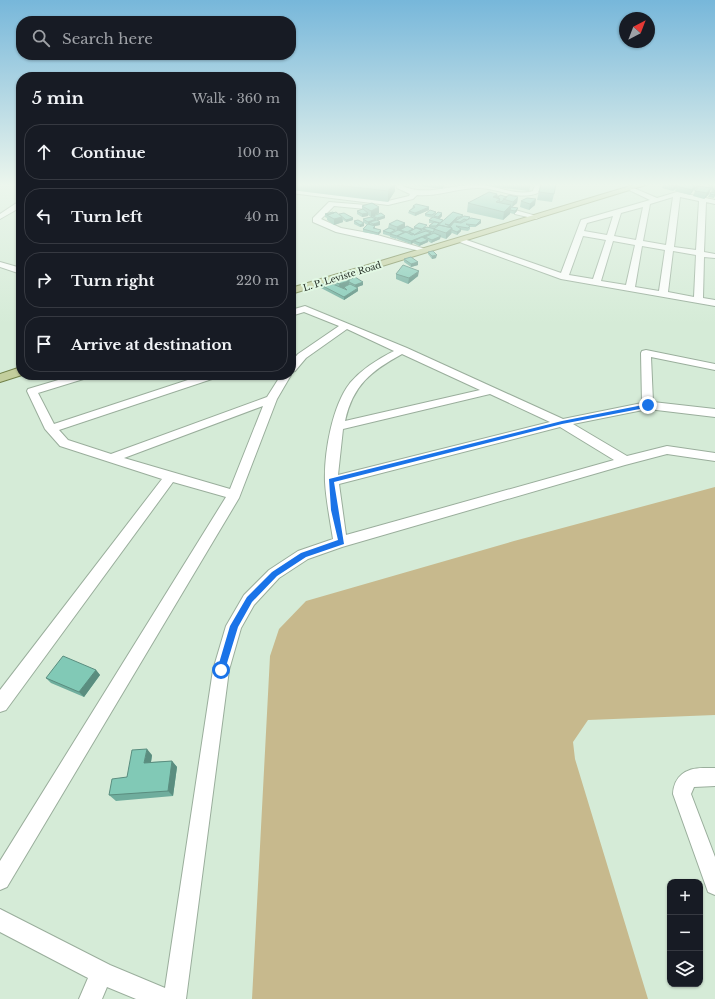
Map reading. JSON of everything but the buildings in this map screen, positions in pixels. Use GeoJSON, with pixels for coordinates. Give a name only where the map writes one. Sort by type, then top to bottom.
{"type":"FeatureCollection","features":[{"type":"Feature","properties":{"kind":"main road","name":"L. P. Leviste Road"},"geometry":{"type":"LineString","coordinates":[[296,289],[490,231]]}},
{"type":"Feature","properties":{"kind":"main road"},"geometry":{"type":"LineString","coordinates":[[0,378],[16,373]]}},
{"type":"Feature","properties":{"kind":"street"},"geometry":{"type":"LineString","coordinates":[[342,231],[371,236],[425,250]]}},
{"type":"Feature","properties":{"kind":"street"},"geometry":{"type":"LineString","coordinates":[[596,283],[612,231]]}},
{"type":"Feature","properties":{"kind":"street"},"geometry":{"type":"LineString","coordinates":[[630,289],[641,231]]}},
{"type":"Feature","properties":{"kind":"street"},"geometry":{"type":"LineString","coordinates":[[663,294],[672,231]]}},
{"type":"Feature","properties":{"kind":"street"},"geometry":{"type":"LineString","coordinates":[[698,300],[701,231]]}},
{"type":"Feature","properties":{"kind":"street"},"geometry":{"type":"LineString","coordinates":[[564,277],[580,233],[715,256]]}},
{"type":"Feature","properties":{"kind":"street"},"geometry":{"type":"LineString","coordinates":[[458,240],[564,277],[715,303]]}},
{"type":"Feature","properties":{"kind":"street"},"geometry":{"type":"LineString","coordinates":[[0,264],[16,269]]}},
{"type":"Feature","properties":{"kind":"street"},"geometry":{"type":"LineString","coordinates":[[296,311],[305,308],[346,325],[490,391],[562,422],[625,461]]}},
{"type":"Feature","properties":{"kind":"street"},"geometry":{"type":"LineString","coordinates":[[296,363],[302,356],[346,325]]}},
{"type":"Feature","properties":{"kind":"street"},"geometry":{"type":"LineString","coordinates":[[341,542],[334,510],[331,481],[332,453],[342,407],[355,384],[378,363],[402,350]]}},
{"type":"Feature","properties":{"kind":"street"},"geometry":{"type":"LineString","coordinates":[[648,405],[646,353],[715,367]]}},
{"type":"Feature","properties":{"kind":"street"},"geometry":{"type":"LineString","coordinates":[[296,355],[302,356]]}},
{"type":"Feature","properties":{"kind":"street"},"geometry":{"type":"LineString","coordinates":[[69,380],[32,391],[51,429],[64,443],[170,477],[234,495]]}},
{"type":"Feature","properties":{"kind":"street"},"geometry":{"type":"LineString","coordinates":[[51,429],[199,380]]}},
{"type":"Feature","properties":{"kind":"street"},"geometry":{"type":"LineString","coordinates":[[0,880],[234,495],[271,400],[283,380]]}},
{"type":"Feature","properties":{"kind":"street"},"geometry":{"type":"LineString","coordinates":[[337,427],[490,391]]}},
{"type":"Feature","properties":{"kind":"street"},"geometry":{"type":"LineString","coordinates":[[111,458],[271,400]]}},
{"type":"Feature","properties":{"kind":"street"},"geometry":{"type":"LineString","coordinates":[[331,481],[562,422],[648,405],[715,413]]}},
{"type":"Feature","properties":{"kind":"street"},"geometry":{"type":"LineString","coordinates":[[175,999],[221,670],[234,626],[249,600],[274,574],[303,555],[341,542],[625,461],[667,450],[715,457]]}},
{"type":"Feature","properties":{"kind":"street"},"geometry":{"type":"LineString","coordinates":[[0,704],[170,477]]}},
{"type":"Feature","properties":{"kind":"street"},"geometry":{"type":"LineString","coordinates":[[715,777],[690,778],[681,788],[715,884]]}},
{"type":"Feature","properties":{"kind":"street"},"geometry":{"type":"LineString","coordinates":[[0,920],[102,973],[164,999]]}},
{"type":"Feature","properties":{"kind":"street"},"geometry":{"type":"LineString","coordinates":[[90,999],[102,973]]}},
{"type":"Feature","properties":{"kind":"shaded area"},"geometry":{"type":"Polygon","coordinates":[[[715,487],[715,715],[588,720],[573,742],[575,759],[648,999],[252,999],[270,656],[279,629],[306,601],[514,541],[715,487]]]}},
{"type":"Feature","properties":{"kind":"route"},"geometry":{"type":"LineString","coordinates":[[221,670],[234,626],[249,600],[274,574],[303,555],[341,542],[334,510],[331,481],[562,422],[648,405]]}}]}
